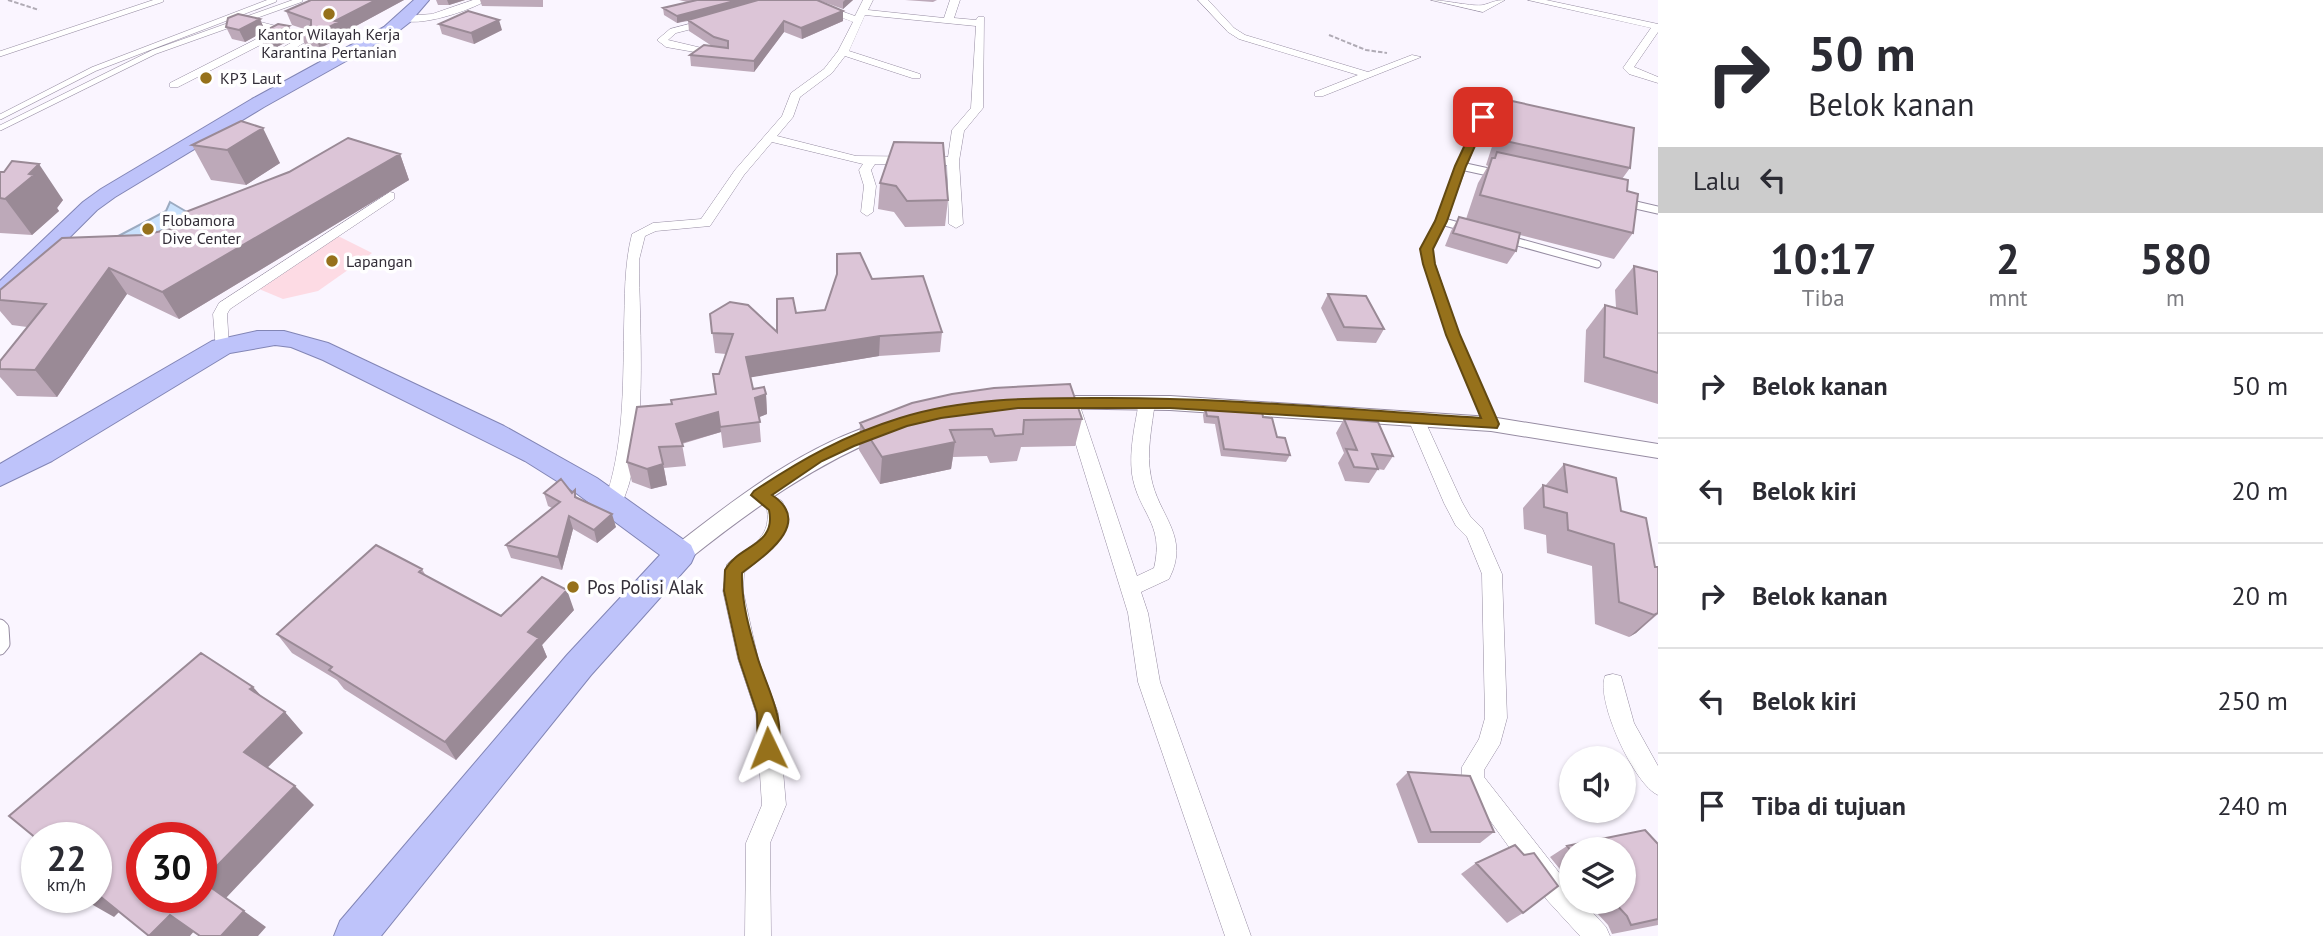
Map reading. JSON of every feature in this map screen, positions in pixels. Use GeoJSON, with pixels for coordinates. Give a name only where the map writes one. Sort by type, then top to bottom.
{"type":"FeatureCollection","features":[{"type":"Feature","properties":{"kind":"highway"},"geometry":{"type":"LineString","coordinates":[[0,294],[90,205],[405,19],[422,0]]}},
{"type":"Feature","properties":{"kind":"highway"},"geometry":{"type":"LineString","coordinates":[[0,476],[42,454],[221,347],[249,338],[267,337],[293,340],[322,351],[475,422],[554,465],[613,504],[680,554],[579,665],[355,936]]}},
{"type":"Feature","properties":{"kind":"street"},"geometry":{"type":"LineString","coordinates":[[405,19],[433,17],[482,0]]}},
{"type":"Feature","properties":{"kind":"street"},"geometry":{"type":"LineString","coordinates":[[800,0],[948,21],[981,21],[976,84],[977,108],[958,130],[953,161],[956,224]]}},
{"type":"Feature","properties":{"kind":"street"},"geometry":{"type":"LineString","coordinates":[[948,21],[955,0]]}},
{"type":"Feature","properties":{"kind":"street"},"geometry":{"type":"LineString","coordinates":[[1203,0],[1231,30],[1242,37],[1368,75]]}},
{"type":"Feature","properties":{"kind":"street"},"geometry":{"type":"LineString","coordinates":[[1436,0],[1483,9],[1492,7],[1500,0]]}},
{"type":"Feature","properties":{"kind":"street"},"geometry":{"type":"LineString","coordinates":[[1532,0],[1657,28],[1628,68],[1658,80]]}},
{"type":"Feature","properties":{"kind":"street"},"geometry":{"type":"LineString","coordinates":[[613,504],[624,471],[631,417],[630,296],[632,260],[639,234],[653,227],[705,223],[739,173],[787,117],[795,95],[828,71],[844,52],[863,11]]}},
{"type":"Feature","properties":{"kind":"street"},"geometry":{"type":"LineString","coordinates":[[723,55],[670,45],[662,40],[673,31],[724,18]]}},
{"type":"Feature","properties":{"kind":"street"},"geometry":{"type":"LineString","coordinates":[[245,21],[310,36],[272,58]]}},
{"type":"Feature","properties":{"kind":"street"},"geometry":{"type":"LineString","coordinates":[[174,85],[285,29]]}},
{"type":"Feature","properties":{"kind":"street"},"geometry":{"type":"LineString","coordinates":[[844,52],[916,76]]}},
{"type":"Feature","properties":{"kind":"street"},"geometry":{"type":"LineString","coordinates":[[1319,94],[1416,57]]}},
{"type":"Feature","properties":{"kind":"street"},"geometry":{"type":"LineString","coordinates":[[771,138],[838,158],[872,161],[953,161]]}},
{"type":"Feature","properties":{"kind":"street"},"geometry":{"type":"LineString","coordinates":[[867,212],[870,186],[865,170],[872,161]]}},
{"type":"Feature","properties":{"kind":"street"},"geometry":{"type":"LineString","coordinates":[[221,347],[220,314],[224,306],[390,196]]}},
{"type":"Feature","properties":{"kind":"street"},"geometry":{"type":"LineString","coordinates":[[1032,403],[1147,402],[1491,424],[1658,451]]}},
{"type":"Feature","properties":{"kind":"street"},"geometry":{"type":"LineString","coordinates":[[1131,587],[1162,573],[1169,549],[1164,527],[1147,495],[1141,474],[1147,402]]}},
{"type":"Feature","properties":{"kind":"street"},"geometry":{"type":"LineString","coordinates":[[1071,403],[1131,587],[1149,682],[1238,936]]}},
{"type":"Feature","properties":{"kind":"street"},"geometry":{"type":"LineString","coordinates":[[1417,421],[1453,503],[1463,521],[1475,533],[1492,574],[1496,718],[1489,744],[1473,767],[1473,780],[1556,891],[1597,936]]}},
{"type":"Feature","properties":{"kind":"street"},"geometry":{"type":"LineString","coordinates":[[680,554],[759,495],[817,457],[904,422]]}},
{"type":"Feature","properties":{"kind":"street"},"geometry":{"type":"LineString","coordinates":[[758,936],[758,843],[774,805],[767,713],[748,659],[733,584],[734,570],[772,540],[777,531],[780,520],[776,506],[759,495]]}},
{"type":"Feature","properties":{"kind":"street"},"geometry":{"type":"LineString","coordinates":[[1613,683],[1615,698],[1629,735],[1658,784]]}},
{"type":"Feature","properties":{"kind":"lane"},"geometry":{"type":"LineString","coordinates":[[0,54],[161,0]]}},
{"type":"Feature","properties":{"kind":"lane"},"geometry":{"type":"LineString","coordinates":[[0,117],[94,69],[274,0]]}},
{"type":"Feature","properties":{"kind":"lane"},"geometry":{"type":"LineString","coordinates":[[177,37],[290,0]]}},
{"type":"Feature","properties":{"kind":"lane"},"geometry":{"type":"LineString","coordinates":[[0,128],[154,52],[300,0]]}},
{"type":"Feature","properties":{"kind":"lane"},"geometry":{"type":"LineString","coordinates":[[1491,424],[1453,335],[1426,249],[1441,221],[1483,117],[1501,116],[1527,122]]}},
{"type":"Feature","properties":{"kind":"lane"},"geometry":{"type":"LineString","coordinates":[[1461,166],[1500,175]]}},
{"type":"Feature","properties":{"kind":"lane"},"geometry":{"type":"LineString","coordinates":[[1619,201],[1658,210]]}},
{"type":"Feature","properties":{"kind":"lane"},"geometry":{"type":"LineString","coordinates":[[1441,221],[1480,232]]}},
{"type":"Feature","properties":{"kind":"lane"},"geometry":{"type":"LineString","coordinates":[[1493,236],[1597,264]]}},
{"type":"Feature","properties":{"kind":"lane"},"geometry":{"type":"LineString","coordinates":[[0,625],[3,628],[4,644],[0,649]]}},
{"type":"Feature","properties":{"kind":"path"},"geometry":{"type":"LineString","coordinates":[[8,0],[39,10]]}},
{"type":"Feature","properties":{"kind":"path"},"geometry":{"type":"LineString","coordinates":[[1329,35],[1367,50],[1416,57]]}},
{"type":"Feature","properties":{"kind":"shaded area","name":"Lapangan"},"geometry":{"type":"Polygon","coordinates":[[[338,236],[372,253],[318,291],[283,299],[259,289],[338,236]]]}},
{"type":"Feature","properties":{"kind":"water","name":"Flobamora Dive Center"},"geometry":{"type":"Polygon","coordinates":[[[170,202],[187,212],[128,254],[105,243],[166,211],[170,202]]]}},
{"type":"Feature","properties":{"kind":"building"},"geometry":{"type":"Polygon","coordinates":[[[311,0],[376,0],[314,35],[300,32],[311,25],[311,20],[286,11],[311,0]]]}},
{"type":"Feature","properties":{"kind":"building"},"geometry":{"type":"Polygon","coordinates":[[[697,0],[738,0],[677,16],[663,8],[697,0]]]}},
{"type":"Feature","properties":{"kind":"building"},"geometry":{"type":"Polygon","coordinates":[[[758,0],[817,0],[843,11],[801,28],[784,21],[754,61],[690,55],[704,45],[728,48],[728,41],[714,37],[688,20],[758,0]]]}},
{"type":"Feature","properties":{"kind":"building"},"geometry":{"type":"Polygon","coordinates":[[[468,11],[499,20],[471,33],[439,24],[468,11]]]}},
{"type":"Feature","properties":{"kind":"building"},"geometry":{"type":"Polygon","coordinates":[[[238,14],[260,19],[239,30],[226,27],[228,18],[238,14]]]}},
{"type":"Feature","properties":{"kind":"building"},"geometry":{"type":"Polygon","coordinates":[[[278,24],[289,26],[269,36],[259,34],[278,24]]]}},
{"type":"Feature","properties":{"kind":"building"},"geometry":{"type":"Polygon","coordinates":[[[1512,101],[1634,128],[1630,168],[1501,140],[1512,101]]]}},
{"type":"Feature","properties":{"kind":"building"},"geometry":{"type":"Polygon","coordinates":[[[241,121],[263,128],[227,150],[192,145],[241,121]]]}},
{"type":"Feature","properties":{"kind":"building"},"geometry":{"type":"Polygon","coordinates":[[[348,138],[400,154],[162,292],[109,268],[35,370],[0,369],[0,361],[46,304],[0,300],[0,290],[62,238],[143,235],[181,227],[183,213],[289,172],[348,138]]]}},
{"type":"Feature","properties":{"kind":"building"},"geometry":{"type":"Polygon","coordinates":[[[894,142],[943,143],[948,200],[907,201],[896,186],[880,183],[894,142]]]}},
{"type":"Feature","properties":{"kind":"building"},"geometry":{"type":"Polygon","coordinates":[[[1497,152],[1628,180],[1627,191],[1638,194],[1633,233],[1480,195],[1492,158],[1495,158],[1497,152]]]}},
{"type":"Feature","properties":{"kind":"building"},"geometry":{"type":"Polygon","coordinates":[[[12,161],[39,164],[29,174],[34,175],[5,199],[0,198],[0,172],[4,172],[12,161]]]}},
{"type":"Feature","properties":{"kind":"building"},"geometry":{"type":"Polygon","coordinates":[[[1459,217],[1520,233],[1516,251],[1453,233],[1459,217]]]}},
{"type":"Feature","properties":{"kind":"building"},"geometry":{"type":"Polygon","coordinates":[[[860,253],[872,279],[923,276],[942,332],[880,336],[746,357],[753,389],[764,387],[766,394],[755,398],[760,422],[720,427],[718,412],[676,424],[683,446],[659,447],[663,464],[647,469],[627,462],[637,407],[672,404],[671,400],[716,394],[713,374],[719,374],[733,334],[712,333],[710,314],[730,302],[748,305],[777,332],[777,299],[793,298],[796,313],[825,310],[837,274],[837,254],[860,253]]]}},
{"type":"Feature","properties":{"kind":"building"},"geometry":{"type":"Polygon","coordinates":[[[1634,266],[1658,272],[1658,373],[1604,357],[1605,305],[1637,314],[1634,266]]]}},
{"type":"Feature","properties":{"kind":"building"},"geometry":{"type":"Polygon","coordinates":[[[1328,294],[1366,296],[1384,329],[1344,327],[1328,294]]]}},
{"type":"Feature","properties":{"kind":"building"},"geometry":{"type":"Polygon","coordinates":[[[1070,384],[1082,419],[1024,420],[1023,434],[995,436],[992,429],[950,430],[955,442],[882,457],[860,423],[912,403],[952,394],[994,388],[1070,384]]]}},
{"type":"Feature","properties":{"kind":"building"},"geometry":{"type":"Polygon","coordinates":[[[1205,408],[1262,411],[1263,417],[1272,418],[1277,437],[1285,438],[1290,455],[1224,449],[1218,417],[1207,416],[1205,408]]]}},
{"type":"Feature","properties":{"kind":"building"},"geometry":{"type":"Polygon","coordinates":[[[1344,419],[1378,422],[1393,456],[1372,454],[1378,469],[1354,467],[1346,449],[1357,450],[1344,419]]]}},
{"type":"Feature","properties":{"kind":"building"},"geometry":{"type":"Polygon","coordinates":[[[1564,464],[1616,478],[1621,511],[1646,518],[1655,567],[1658,567],[1658,613],[1654,615],[1619,602],[1614,544],[1568,530],[1567,513],[1544,507],[1543,485],[1567,492],[1564,464]]]}},
{"type":"Feature","properties":{"kind":"building"},"geometry":{"type":"Polygon","coordinates":[[[561,479],[572,493],[575,490],[575,497],[612,514],[594,530],[569,516],[558,557],[506,545],[560,502],[544,493],[561,479]]]}},
{"type":"Feature","properties":{"kind":"building"},"geometry":{"type":"Polygon","coordinates":[[[376,545],[422,569],[419,572],[501,616],[542,577],[567,590],[528,632],[539,638],[445,742],[329,670],[332,667],[277,634],[376,545]]]}},
{"type":"Feature","properties":{"kind":"building"},"geometry":{"type":"Polygon","coordinates":[[[201,653],[285,712],[244,752],[295,786],[217,866],[217,822],[126,822],[126,913],[217,913],[217,892],[244,911],[221,936],[200,936],[170,915],[149,936],[112,906],[112,822],[21,822],[21,826],[9,816],[201,653]]]}},
{"type":"Feature","properties":{"kind":"building"},"geometry":{"type":"Polygon","coordinates":[[[1408,772],[1470,776],[1494,832],[1431,832],[1408,772]]]}},
{"type":"Feature","properties":{"kind":"building"},"geometry":{"type":"Polygon","coordinates":[[[1645,830],[1658,844],[1658,919],[1631,925],[1625,914],[1636,914],[1636,837],[1611,837],[1645,830]]]}},
{"type":"Feature","properties":{"kind":"building"},"geometry":{"type":"Polygon","coordinates":[[[1515,845],[1524,855],[1534,853],[1558,886],[1523,913],[1476,863],[1515,845]]]}},
{"type":"Feature","properties":{"kind":"place","name":"Kantor Wilayah Kerja Karantina Pertanian"},"geometry":{"type":"Point","coordinates":[329,14]}},
{"type":"Feature","properties":{"kind":"place","name":"KP3 Laut"},"geometry":{"type":"Point","coordinates":[206,78]}},
{"type":"Feature","properties":{"kind":"place","name":"Flobamora Dive Center"},"geometry":{"type":"Point","coordinates":[148,229]}},
{"type":"Feature","properties":{"kind":"place","name":"Lapangan"},"geometry":{"type":"Point","coordinates":[332,261]}},
{"type":"Feature","properties":{"kind":"place","name":"Pos Polisi Alak"},"geometry":{"type":"Point","coordinates":[573,587]}},
{"type":"Feature","properties":{"kind":"route"},"geometry":{"type":"LineString","coordinates":[[768,748],[767,713],[748,659],[733,591],[734,570],[772,540],[777,531],[780,520],[776,506],[759,495],[817,457],[849,442],[881,429],[941,413],[1018,403],[1170,403],[1491,424],[1453,335],[1426,249],[1441,221],[1483,117]]}}]}
